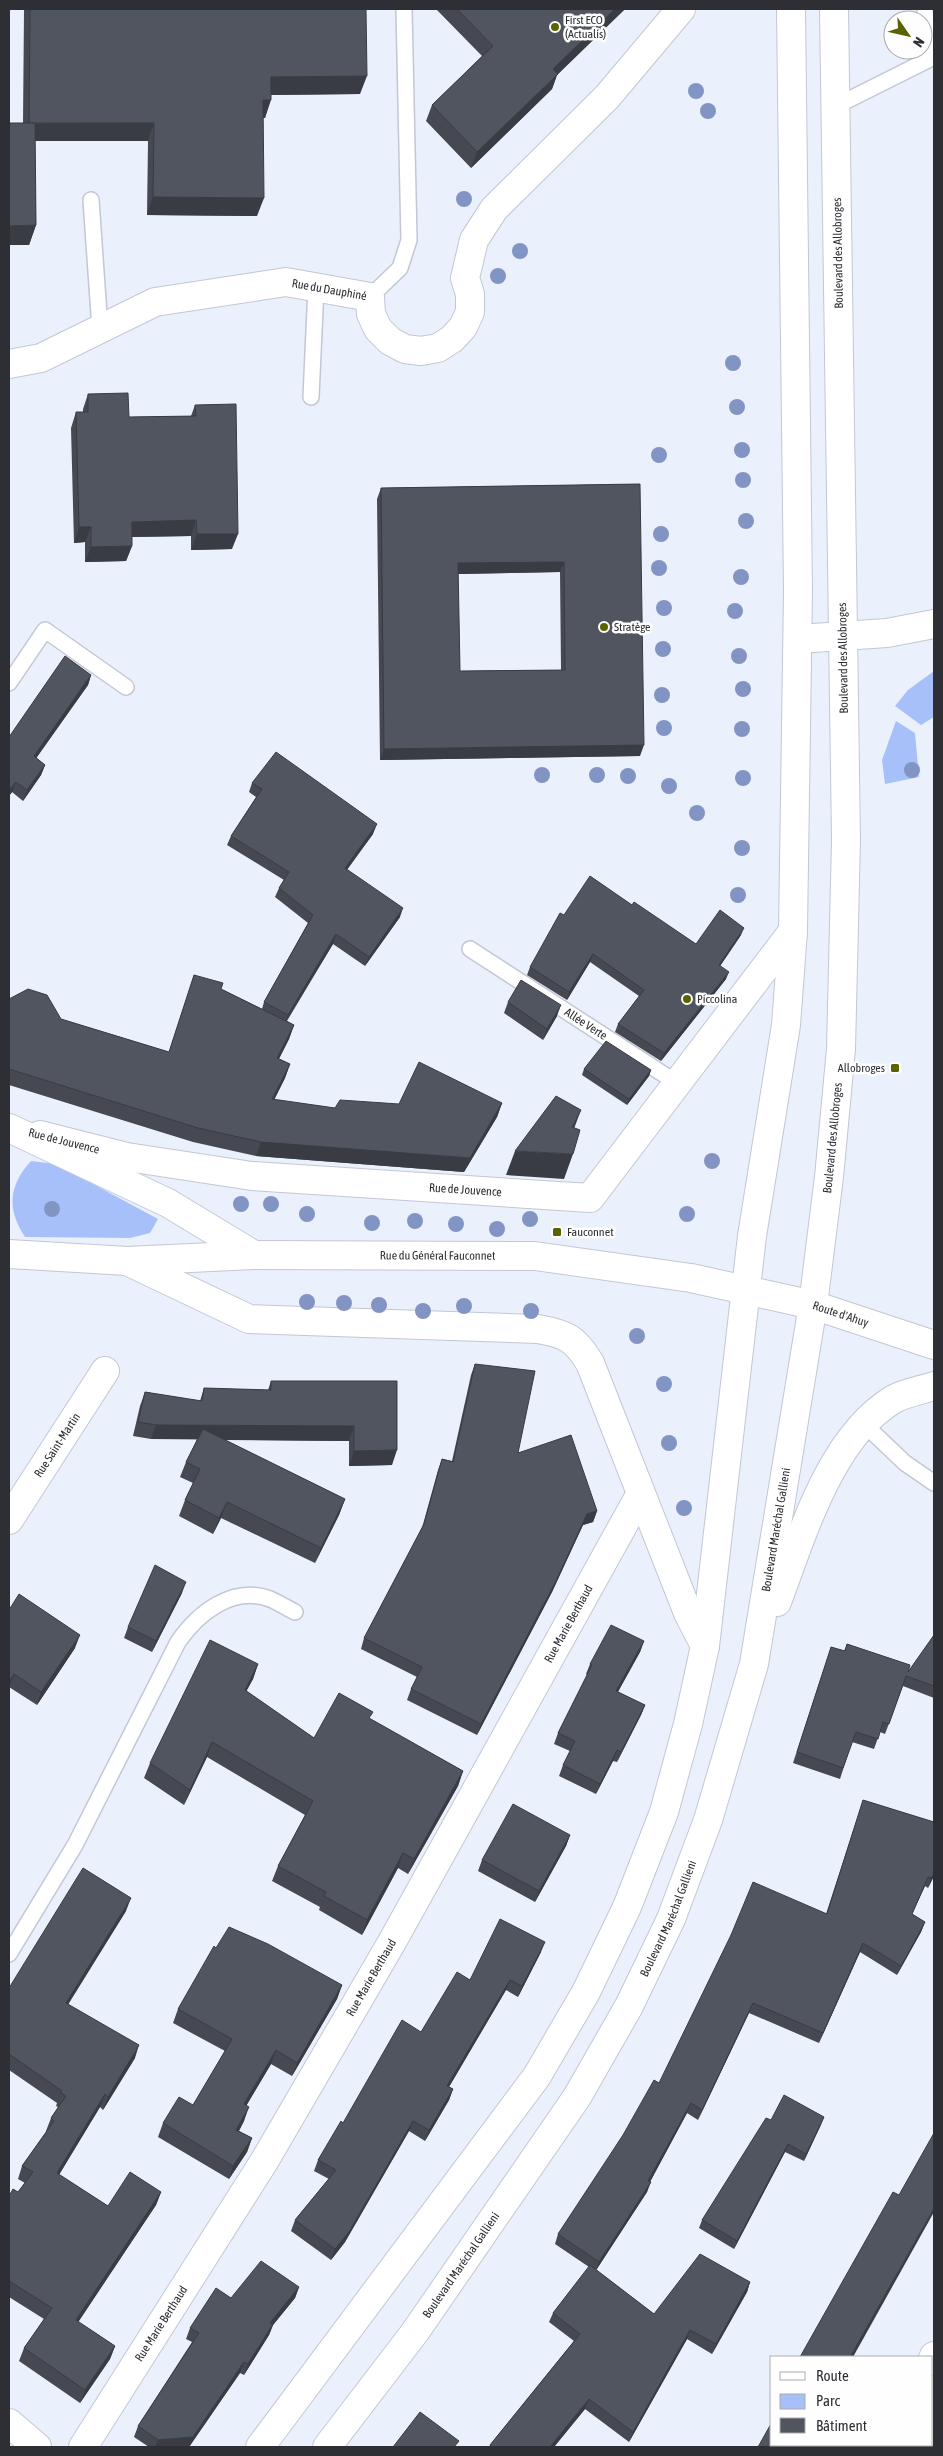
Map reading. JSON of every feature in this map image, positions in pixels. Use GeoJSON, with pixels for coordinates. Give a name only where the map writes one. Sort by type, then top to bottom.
{"type":"FeatureCollection","features":[{"type":"Feature","properties":{"kind":"main road","name":"Rue du Dauphiné"},"geometry":{"type":"LineString","coordinates":[[9,364],[41,358],[155,302],[286,282],[370,297],[371,314],[378,329],[390,341],[405,349],[422,351],[438,348],[452,340],[463,327],[470,312],[470,294],[465,278],[474,240],[494,209],[607,97],[681,9]]}},
{"type":"Feature","properties":{"kind":"main road"},"geometry":{"type":"LineString","coordinates":[[260,2447],[537,2076],[586,1992],[626,1907],[664,1812],[688,1724],[705,1646],[745,1290],[760,1183],[786,1025],[794,931],[798,639],[791,9]]}},
{"type":"Feature","properties":{"kind":"main road","name":"Boulevard des Allobroges"},"geometry":{"type":"LineString","coordinates":[[813,1305],[829,1177],[841,1049],[846,840],[834,9]]}},
{"type":"Feature","properties":{"kind":"main road"},"geometry":{"type":"LineString","coordinates":[[798,639],[887,633],[934,624]]}},
{"type":"Feature","properties":{"kind":"main road","name":"Rue de Jouvence"},"geometry":{"type":"LineString","coordinates":[[9,1128],[127,1157],[252,1176],[590,1198],[794,931]]}},
{"type":"Feature","properties":{"kind":"main road","name":"Rue de Jouvence"},"geometry":{"type":"LineString","coordinates":[[9,1128],[168,1204],[254,1255]]}},
{"type":"Feature","properties":{"kind":"main road","name":"Rue du Général Fauconnet"},"geometry":{"type":"LineString","coordinates":[[9,1254],[127,1261],[254,1255],[535,1256],[691,1278],[745,1290]]}},
{"type":"Feature","properties":{"kind":"main road","name":"Rue du Général Fauconnet"},"geometry":{"type":"LineString","coordinates":[[127,1261],[250,1320],[538,1330],[557,1332],[571,1338],[582,1349],[590,1363],[640,1495]]}},
{"type":"Feature","properties":{"kind":"main road","name":"Route d'Ahuy"},"geometry":{"type":"LineString","coordinates":[[745,1290],[813,1305],[934,1345]]}},
{"type":"Feature","properties":{"kind":"main road","name":"Boulevard Maréchal Gallieni"},"geometry":{"type":"LineString","coordinates":[[327,2447],[415,2332],[571,2105],[629,2006],[672,1919],[708,1820],[754,1664],[813,1305]]}},
{"type":"Feature","properties":{"kind":"main road","name":"Rue Saint-Martin"},"geometry":{"type":"LineString","coordinates":[[9,1520],[105,1371]]}},
{"type":"Feature","properties":{"kind":"main road"},"geometry":{"type":"LineString","coordinates":[[754,1664],[805,1528],[823,1488],[850,1440],[895,1399],[934,1386]]}},
{"type":"Feature","properties":{"kind":"main road"},"geometry":{"type":"LineString","coordinates":[[640,1495],[688,1612],[705,1646]]}},
{"type":"Feature","properties":{"kind":"main road","name":"Rue Marie Berthaud"},"geometry":{"type":"LineString","coordinates":[[83,2447],[265,2160],[397,1933],[640,1495]]}},
{"type":"Feature","properties":{"kind":"main road"},"geometry":{"type":"LineString","coordinates":[[9,2423],[37,2447]]}},
{"type":"Feature","properties":{"kind":"lane"},"geometry":{"type":"LineString","coordinates":[[370,297],[400,268],[409,240],[404,9]]}},
{"type":"Feature","properties":{"kind":"lane"},"geometry":{"type":"LineString","coordinates":[[836,106],[928,60],[925,9]]}},
{"type":"Feature","properties":{"kind":"lane"},"geometry":{"type":"LineString","coordinates":[[91,200],[100,329]]}},
{"type":"Feature","properties":{"kind":"lane"},"geometry":{"type":"LineString","coordinates":[[311,397],[316,288]]}},
{"type":"Feature","properties":{"kind":"lane"},"geometry":{"type":"LineString","coordinates":[[9,683],[45,630],[126,687]]}},
{"type":"Feature","properties":{"kind":"lane","name":"Allée Verte"},"geometry":{"type":"LineString","coordinates":[[470,949],[677,1083]]}},
{"type":"Feature","properties":{"kind":"lane"},"geometry":{"type":"LineString","coordinates":[[865,1425],[905,1463],[934,1483]]}},
{"type":"Feature","properties":{"kind":"lane"},"geometry":{"type":"LineString","coordinates":[[9,1954],[75,1845],[178,1642],[187,1629],[210,1608],[233,1598],[258,1597],[270,1599],[295,1612]]}},
{"type":"Feature","properties":{"kind":"green space"},"geometry":{"type":"Polygon","coordinates":[[[934,671],[934,717],[921,725],[895,706],[908,690],[934,671]]]}},
{"type":"Feature","properties":{"kind":"green space"},"geometry":{"type":"Polygon","coordinates":[[[896,721],[915,733],[919,777],[885,784],[882,760],[896,721]]]}},
{"type":"Feature","properties":{"kind":"green space"},"geometry":{"type":"Polygon","coordinates":[[[31,1161],[56,1164],[158,1219],[150,1233],[130,1238],[25,1237],[15,1217],[13,1198],[18,1180],[23,1170],[31,1161]]]}},
{"type":"Feature","properties":{"kind":"building"},"geometry":{"type":"Polygon","coordinates":[[[30,9],[366,9],[367,76],[271,77],[271,100],[263,100],[264,198],[153,197],[154,123],[29,123],[30,9]]]}},
{"type":"Feature","properties":{"kind":"building"},"geometry":{"type":"Polygon","coordinates":[[[457,9],[615,9],[553,69],[558,74],[477,152],[432,105],[493,46],[457,9]]]}},
{"type":"Feature","properties":{"kind":"building"},"geometry":{"type":"Polygon","coordinates":[[[9,123],[35,123],[36,225],[9,226],[9,123]]]}},
{"type":"Feature","properties":{"kind":"building"},"geometry":{"type":"Polygon","coordinates":[[[128,393],[129,417],[196,416],[195,405],[236,404],[238,534],[197,534],[196,520],[132,522],[132,546],[91,547],[91,527],[79,527],[76,412],[88,412],[88,394],[128,393]]]}},
{"type":"Feature","properties":{"kind":"building","name":"Stratège"},"geometry":{"type":"Polygon","coordinates":[[[640,484],[644,745],[384,749],[381,488],[640,484]],[[564,562],[458,563],[460,671],[565,670],[564,562]]]}},
{"type":"Feature","properties":{"kind":"building"},"geometry":{"type":"Polygon","coordinates":[[[65,656],[91,675],[34,756],[45,765],[27,790],[16,782],[11,788],[9,787],[9,737],[65,656]]]}},
{"type":"Feature","properties":{"kind":"building"},"geometry":{"type":"Polygon","coordinates":[[[276,752],[377,824],[345,868],[403,908],[369,957],[336,934],[288,1015],[264,1002],[313,915],[279,888],[289,872],[231,836],[262,789],[252,783],[276,752]]]}},
{"type":"Feature","properties":{"kind":"building"},"geometry":{"type":"Polygon","coordinates":[[[590,876],[632,905],[634,902],[696,944],[720,910],[744,928],[719,965],[729,972],[664,1053],[618,1024],[644,990],[593,954],[569,992],[530,967],[560,913],[564,915],[590,876]]]}},
{"type":"Feature","properties":{"kind":"building"},"geometry":{"type":"Polygon","coordinates":[[[194,975],[223,983],[221,989],[294,1025],[277,1058],[290,1064],[272,1099],[335,1108],[340,1100],[399,1104],[419,1062],[502,1103],[470,1158],[261,1142],[198,1128],[9,1069],[9,999],[28,989],[47,995],[61,1019],[169,1052],[194,975]]]}},
{"type":"Feature","properties":{"kind":"building"},"geometry":{"type":"Polygon","coordinates":[[[521,980],[561,1005],[547,1029],[508,1002],[521,980]]]}},
{"type":"Feature","properties":{"kind":"building"},"geometry":{"type":"Polygon","coordinates":[[[606,1041],[651,1070],[629,1099],[584,1069],[606,1041]]]}},
{"type":"Feature","properties":{"kind":"building"},"geometry":{"type":"Polygon","coordinates":[[[556,1096],[581,1110],[572,1127],[580,1130],[573,1154],[515,1151],[556,1096]]]}},
{"type":"Feature","properties":{"kind":"building"},"geometry":{"type":"Polygon","coordinates":[[[475,1364],[535,1371],[518,1453],[571,1435],[597,1511],[587,1514],[556,1581],[481,1724],[411,1689],[422,1667],[364,1638],[424,1524],[442,1459],[453,1462],[475,1364]]]}},
{"type":"Feature","properties":{"kind":"building"},"geometry":{"type":"Polygon","coordinates":[[[271,1381],[397,1381],[397,1450],[354,1451],[354,1426],[156,1425],[138,1422],[145,1392],[202,1401],[204,1388],[271,1390],[271,1381]]]}},
{"type":"Feature","properties":{"kind":"building"},"geometry":{"type":"Polygon","coordinates":[[[203,1429],[345,1499],[321,1548],[227,1502],[219,1518],[185,1500],[200,1469],[186,1462],[203,1429]]]}},
{"type":"Feature","properties":{"kind":"building"},"geometry":{"type":"Polygon","coordinates":[[[155,1565],[186,1582],[156,1641],[128,1627],[155,1565]]]}},
{"type":"Feature","properties":{"kind":"building"},"geometry":{"type":"Polygon","coordinates":[[[19,1594],[80,1635],[41,1692],[14,1674],[9,1682],[9,1610],[19,1594]]]}},
{"type":"Feature","properties":{"kind":"building"},"geometry":{"type":"Polygon","coordinates":[[[611,1625],[644,1641],[616,1691],[645,1705],[621,1752],[617,1750],[600,1784],[563,1765],[575,1741],[558,1733],[592,1665],[590,1664],[611,1625]]]}},
{"type":"Feature","properties":{"kind":"building"},"geometry":{"type":"Polygon","coordinates":[[[934,1635],[934,1686],[906,1676],[889,1724],[883,1722],[878,1739],[856,1732],[843,1768],[797,1752],[831,1647],[845,1651],[847,1644],[910,1665],[908,1672],[934,1635]]]}},
{"type":"Feature","properties":{"kind":"building"},"geometry":{"type":"Polygon","coordinates":[[[210,1640],[258,1664],[245,1690],[314,1738],[339,1693],[373,1712],[369,1718],[463,1771],[414,1859],[403,1853],[367,1920],[324,1896],[326,1892],[278,1866],[313,1801],[212,1742],[190,1790],[150,1763],[210,1640]]]}},
{"type":"Feature","properties":{"kind":"building"},"geometry":{"type":"Polygon","coordinates":[[[863,1800],[934,1822],[934,1873],[931,1878],[928,1877],[912,1914],[925,1922],[901,1966],[863,1943],[823,2033],[753,2003],[702,2110],[691,2103],[648,2181],[651,2182],[599,2262],[558,2234],[623,2135],[654,2080],[659,2083],[731,1935],[753,1882],[827,1914],[863,1800]]]}},
{"type":"Feature","properties":{"kind":"building"},"geometry":{"type":"Polygon","coordinates":[[[513,1804],[570,1835],[539,1891],[482,1860],[513,1804]]]}},
{"type":"Feature","properties":{"kind":"building"},"geometry":{"type":"Polygon","coordinates":[[[83,1868],[131,1898],[66,2003],[139,2045],[108,2097],[105,2094],[57,2173],[108,2206],[130,2172],[161,2192],[76,2320],[115,2346],[85,2390],[24,2348],[52,2308],[9,2281],[9,2196],[13,2189],[18,2192],[33,2172],[22,2166],[54,2121],[51,2118],[66,2096],[61,2093],[62,2091],[9,2054],[9,1988],[83,1868]]]}},
{"type":"Feature","properties":{"kind":"building"},"geometry":{"type":"Polygon","coordinates":[[[500,1919],[545,1942],[522,1986],[510,1980],[447,2086],[453,2089],[429,2130],[413,2121],[349,2232],[335,2249],[295,2220],[336,2170],[318,2160],[341,2121],[343,2123],[402,2020],[421,2032],[457,1972],[470,1980],[500,1919]]]}},
{"type":"Feature","properties":{"kind":"building"},"geometry":{"type":"Polygon","coordinates":[[[229,1927],[268,1944],[342,1985],[297,2063],[276,2050],[244,2104],[249,2107],[236,2130],[252,2138],[233,2166],[163,2123],[179,2097],[193,2105],[232,2039],[178,2009],[214,1946],[216,1948],[229,1927]]]}},
{"type":"Feature","properties":{"kind":"building"},"geometry":{"type":"Polygon","coordinates":[[[784,2095],[824,2117],[806,2154],[788,2144],[737,2241],[702,2220],[766,2118],[771,2120],[784,2095]]]}},
{"type":"Feature","properties":{"kind":"building"},"geometry":{"type":"Polygon","coordinates":[[[934,2133],[934,2208],[851,2356],[801,2356],[893,2192],[899,2195],[934,2133]]]}},
{"type":"Feature","properties":{"kind":"building"},"geometry":{"type":"Polygon","coordinates":[[[700,2254],[750,2282],[716,2344],[690,2330],[633,2432],[589,2399],[550,2447],[493,2447],[490,2445],[580,2334],[553,2313],[590,2265],[654,2314],[700,2254]]]}},
{"type":"Feature","properties":{"kind":"building"},"geometry":{"type":"Polygon","coordinates":[[[261,2261],[299,2287],[270,2323],[273,2324],[248,2364],[244,2362],[193,2437],[158,2440],[138,2426],[199,2333],[190,2328],[216,2288],[231,2298],[261,2261]]]}},
{"type":"Feature","properties":{"kind":"building"},"geometry":{"type":"Polygon","coordinates":[[[420,2412],[459,2441],[454,2447],[393,2447],[420,2412]]]}},
{"type":"Feature","properties":{"kind":"building"},"geometry":{"type":"Polygon","coordinates":[[[770,2426],[770,2446],[808,2446],[807,2447],[758,2447],[770,2426]]]}},
{"type":"Feature","properties":{"kind":"place","name":"First ECO (Actualis)"},"geometry":{"type":"Point","coordinates":[555,27]}},
{"type":"Feature","properties":{"kind":"place","name":"Stratège"},"geometry":{"type":"Point","coordinates":[604,627]}},
{"type":"Feature","properties":{"kind":"place","name":"Piccolina"},"geometry":{"type":"Point","coordinates":[687,999]}},
{"type":"Feature","properties":{"kind":"place","name":"Allobroges"},"geometry":{"type":"Point","coordinates":[895,1068]}},
{"type":"Feature","properties":{"kind":"place","name":"Fauconnet"},"geometry":{"type":"Point","coordinates":[557,1232]}}]}
